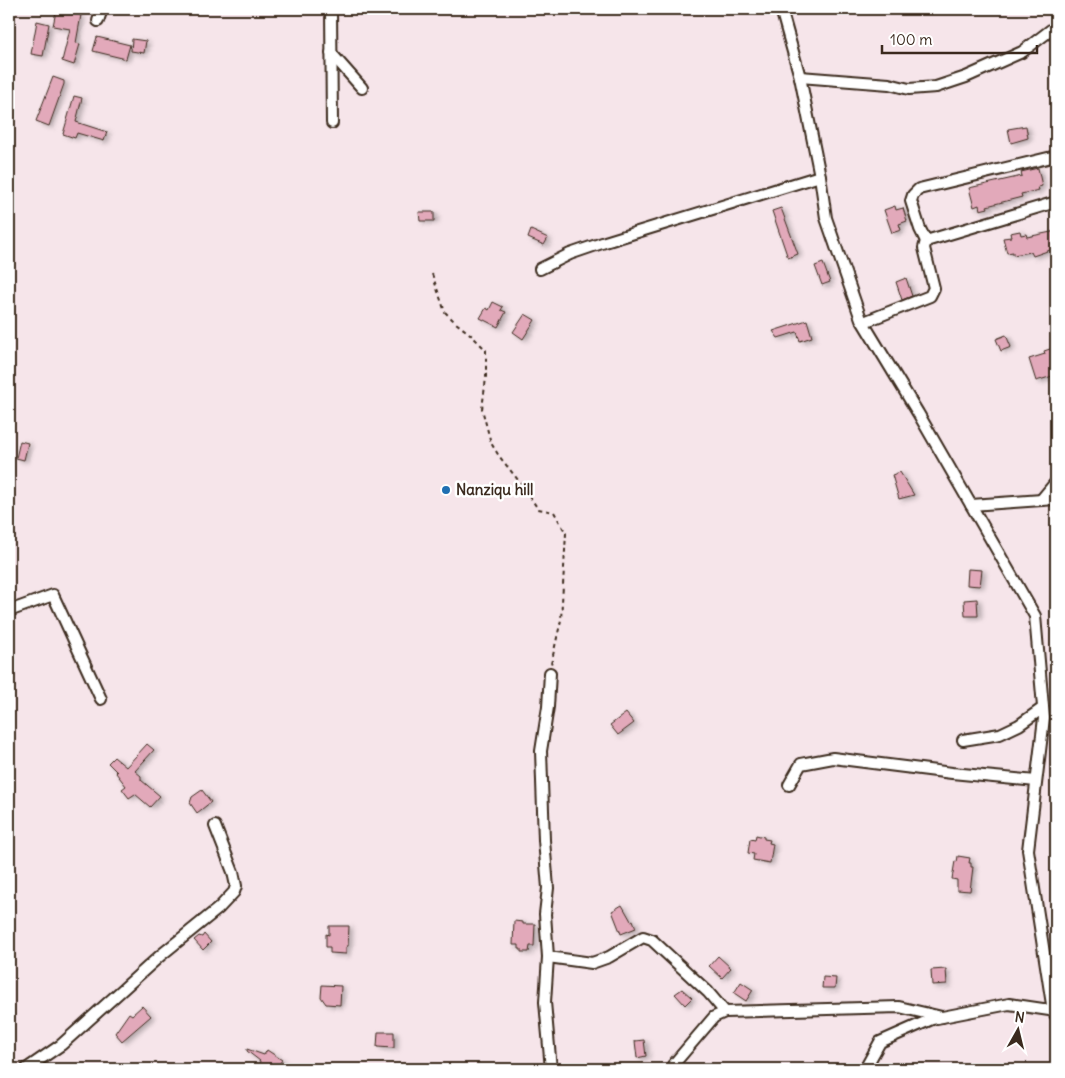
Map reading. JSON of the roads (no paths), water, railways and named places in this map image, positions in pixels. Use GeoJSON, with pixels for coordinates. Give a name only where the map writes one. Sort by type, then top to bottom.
{"type":"FeatureCollection","features":[{"type":"Feature","properties":{"kind":"street"},"geometry":{"type":"LineString","coordinates":[[98,21],[102,9]]}},
{"type":"Feature","properties":{"kind":"street"},"geometry":{"type":"LineString","coordinates":[[331,9],[332,123]]}},
{"type":"Feature","properties":{"kind":"street"},"geometry":{"type":"LineString","coordinates":[[781,9],[800,77],[820,176],[826,218],[864,322],[1035,616],[1044,718],[1028,850],[1055,1013],[1009,1004],[932,1019],[880,1042],[865,1069]]}},
{"type":"Feature","properties":{"kind":"street"},"geometry":{"type":"LineString","coordinates":[[800,77],[889,84],[909,89],[936,87],[966,78],[1022,52],[1056,26]]}},
{"type":"Feature","properties":{"kind":"street"},"geometry":{"type":"LineString","coordinates":[[331,53],[362,88]]}},
{"type":"Feature","properties":{"kind":"street"},"geometry":{"type":"LineString","coordinates":[[864,322],[930,296],[934,288],[924,248],[926,241],[911,201],[913,195],[919,190],[1056,156]]}},
{"type":"Feature","properties":{"kind":"street"},"geometry":{"type":"LineString","coordinates":[[540,269],[570,254],[605,242],[820,176]]}},
{"type":"Feature","properties":{"kind":"street"},"geometry":{"type":"LineString","coordinates":[[926,241],[1056,202]]}},
{"type":"Feature","properties":{"kind":"street"},"geometry":{"type":"LineString","coordinates":[[1041,500],[1056,482]]}},
{"type":"Feature","properties":{"kind":"street"},"geometry":{"type":"LineString","coordinates":[[971,505],[1056,499]]}},
{"type":"Feature","properties":{"kind":"street"},"geometry":{"type":"LineString","coordinates":[[9,611],[53,595],[101,699]]}},
{"type":"Feature","properties":{"kind":"street"},"geometry":{"type":"LineString","coordinates":[[550,674],[548,707],[541,751],[544,840],[548,888],[545,914],[548,957],[545,1002],[551,1069]]}},
{"type":"Feature","properties":{"kind":"street"},"geometry":{"type":"LineString","coordinates":[[963,740],[1000,734],[1019,725],[1043,708]]}},
{"type":"Feature","properties":{"kind":"street"},"geometry":{"type":"LineString","coordinates":[[789,784],[801,764],[833,758],[952,773],[1036,781]]}},
{"type":"Feature","properties":{"kind":"street"},"geometry":{"type":"LineString","coordinates":[[26,1069],[61,1045],[161,955],[219,908],[234,892],[236,886],[233,872],[215,826]]}},
{"type":"Feature","properties":{"kind":"street"},"geometry":{"type":"LineString","coordinates":[[548,957],[592,963],[609,957],[643,937],[652,940],[701,985],[725,1012]]}},
{"type":"Feature","properties":{"kind":"street"},"geometry":{"type":"LineString","coordinates":[[672,1069],[672,1065],[714,1017],[725,1012],[899,1007],[942,1017]]}},
{"type":"Feature","properties":{"kind":"place","name":"Nanziqu hill"},"geometry":{"type":"Point","coordinates":[446,490]}}]}
